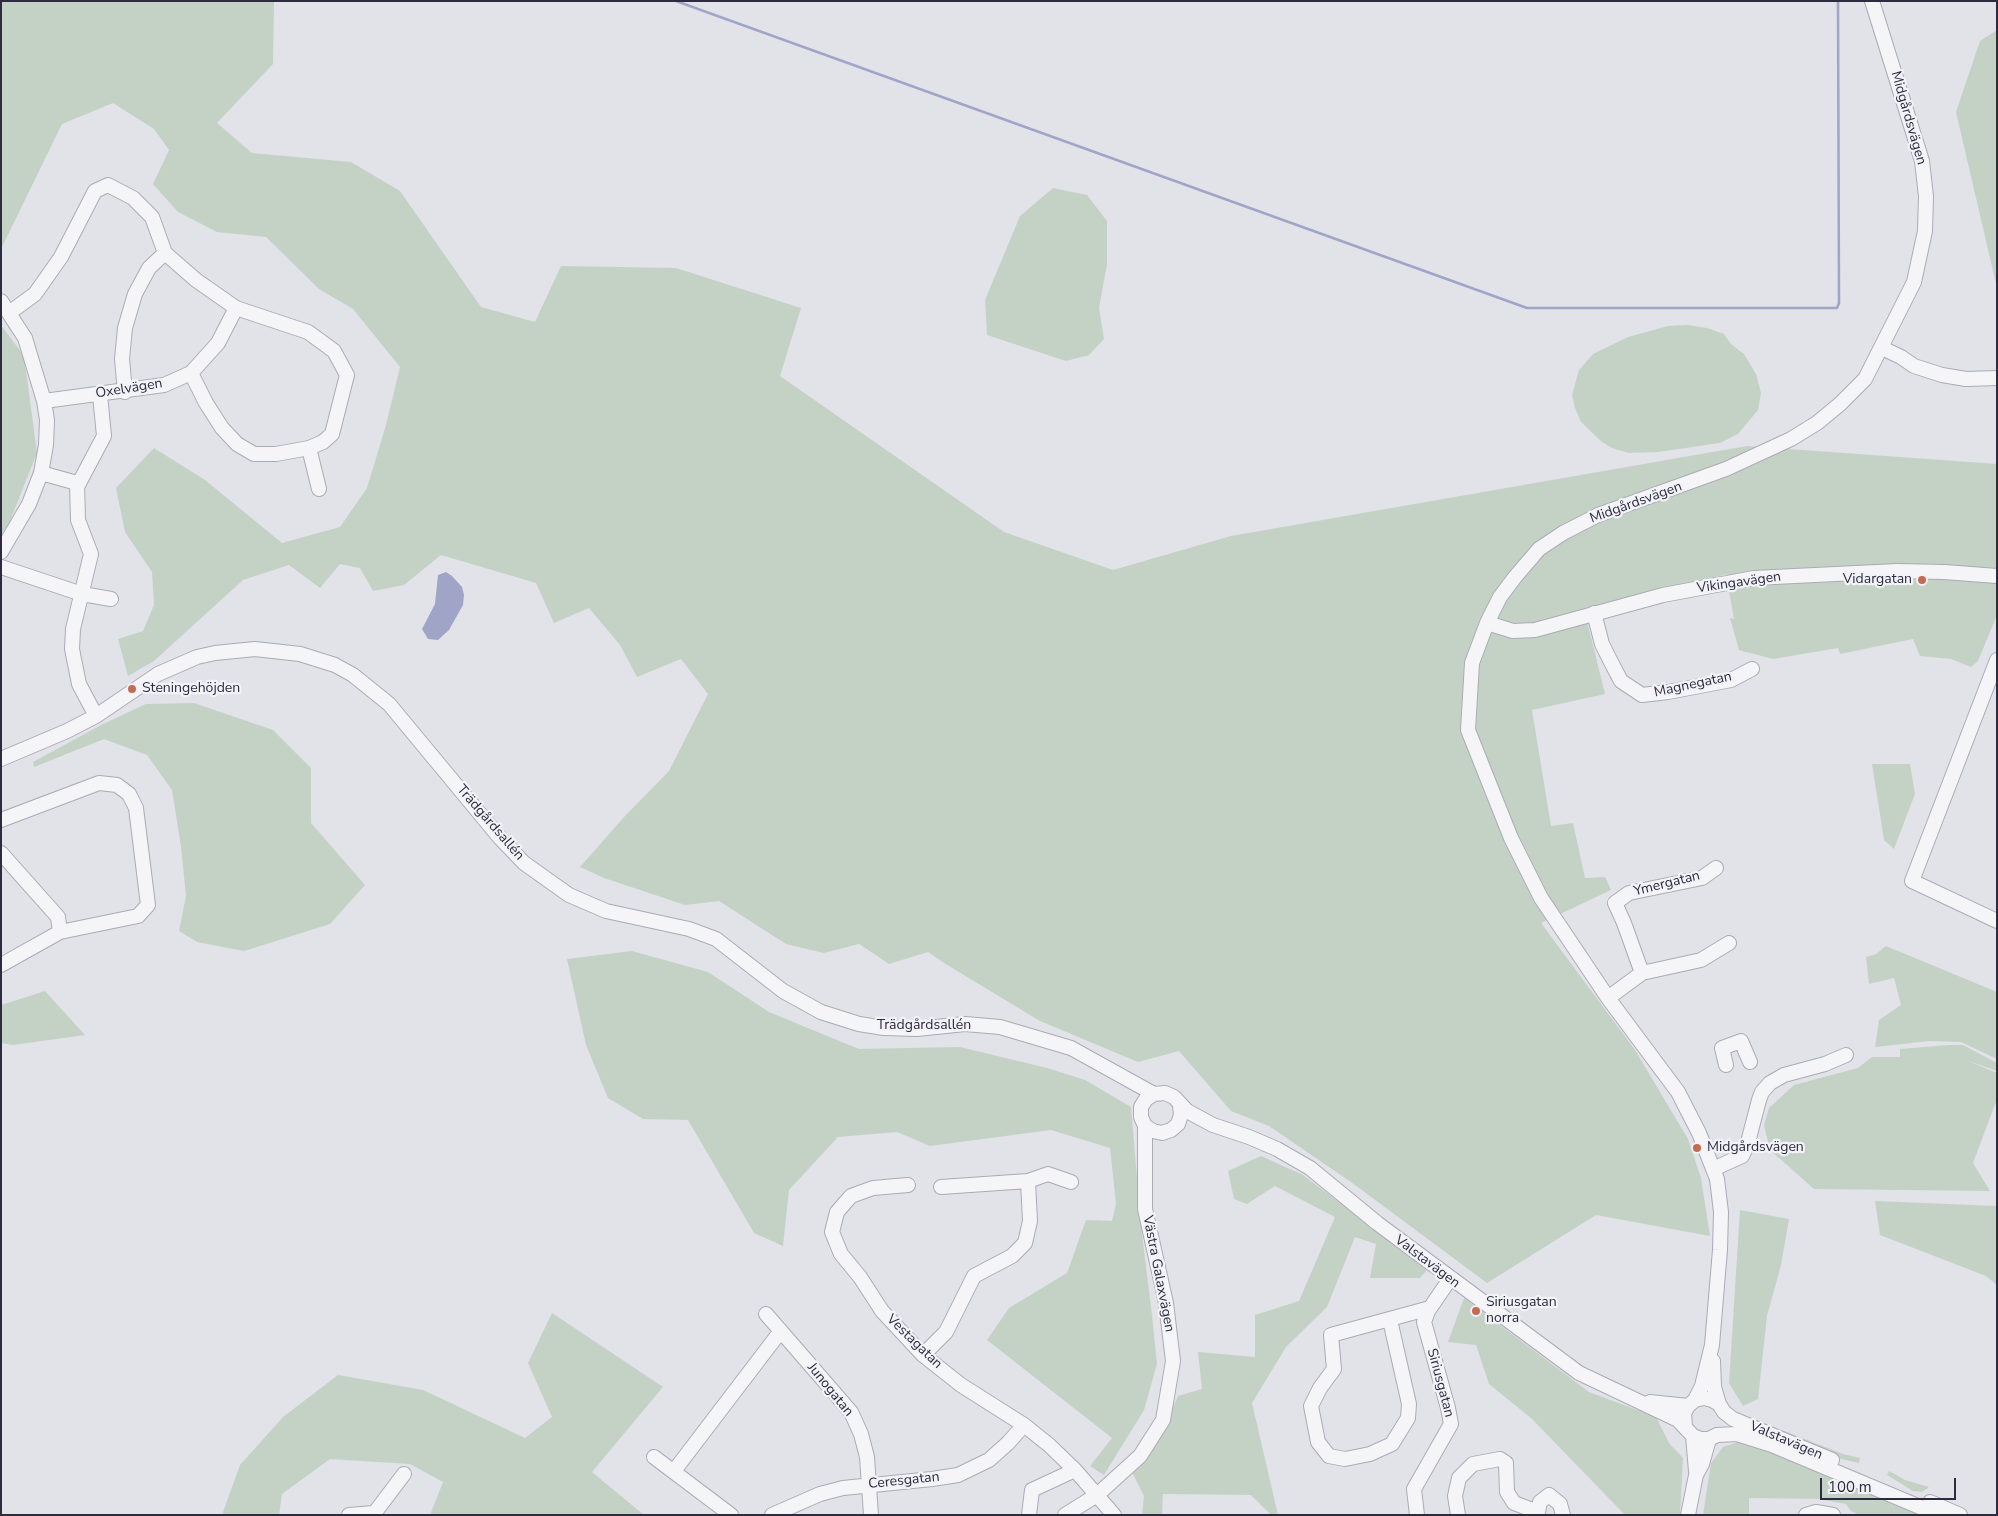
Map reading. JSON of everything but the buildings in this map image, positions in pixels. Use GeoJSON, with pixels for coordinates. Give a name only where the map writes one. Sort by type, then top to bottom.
{"type":"FeatureCollection","features":[{"type":"Feature","properties":{"kind":"street","name":"Midgårdsvägen"},"geometry":{"type":"LineString","coordinates":[[1722,1408],[1714,1387],[1712,1345],[1720,1250],[1721,1212],[1717,1179],[1699,1133],[1678,1092],[1608,998],[1541,898],[1511,838],[1468,730],[1472,663],[1487,623],[1500,596],[1515,576],[1547,544],[1563,533],[1598,515],[1726,469],[1792,439],[1817,423],[1865,379],[1914,282],[1925,231],[1926,196],[1922,161],[1872,1]]}},
{"type":"Feature","properties":{"kind":"street"},"geometry":{"type":"LineString","coordinates":[[1,552],[29,504],[41,473],[46,445],[44,401],[25,338],[5,307],[35,294],[61,257],[95,191],[108,185],[133,198],[152,218],[165,253],[196,280],[236,308],[308,332],[334,351],[347,375],[332,434],[323,442],[309,448],[276,454],[254,454],[237,444],[222,428],[206,403],[192,374]]}},
{"type":"Feature","properties":{"kind":"street"},"geometry":{"type":"LineString","coordinates":[[125,392],[122,359],[127,320],[135,294],[149,268],[165,253]]}},
{"type":"Feature","properties":{"kind":"street","name":"Oxelvägen"},"geometry":{"type":"LineString","coordinates":[[44,401],[125,392],[164,385],[192,374],[218,343],[236,308]]}},
{"type":"Feature","properties":{"kind":"street"},"geometry":{"type":"LineString","coordinates":[[1882,348],[1914,366],[1942,375],[1966,379],[1997,378]]}},
{"type":"Feature","properties":{"kind":"street"},"geometry":{"type":"LineString","coordinates":[[77,487],[104,436],[100,395]]}},
{"type":"Feature","properties":{"kind":"street"},"geometry":{"type":"LineString","coordinates":[[309,448],[319,489]]}},
{"type":"Feature","properties":{"kind":"street"},"geometry":{"type":"LineString","coordinates":[[41,473],[77,483],[78,520],[91,554],[73,629],[73,657],[79,684],[96,716]]}},
{"type":"Feature","properties":{"kind":"street"},"geometry":{"type":"LineString","coordinates":[[1,568],[82,594],[111,599]]}},
{"type":"Feature","properties":{"kind":"street","name":"Vikingavägen"},"geometry":{"type":"LineString","coordinates":[[1487,623],[1513,631],[1535,630],[1662,595],[1754,578],[1897,571],[1997,576]]}},
{"type":"Feature","properties":{"kind":"street","name":"Magnegatan"},"geometry":{"type":"LineString","coordinates":[[1594,613],[1602,644],[1621,681],[1642,695],[1731,680],[1752,669]]}},
{"type":"Feature","properties":{"kind":"street","name":"Trädgårdsallén"},"geometry":{"type":"LineString","coordinates":[[1,759],[67,731],[96,716],[158,674],[180,664],[215,653],[255,649],[300,654],[335,665],[353,675],[389,704],[506,844],[524,863],[569,895],[606,911],[716,938],[783,991],[821,1012],[859,1024],[884,1028],[917,1029],[964,1024],[1000,1027],[1071,1048],[1154,1094]]}},
{"type":"Feature","properties":{"kind":"street"},"geometry":{"type":"LineString","coordinates":[[1997,660],[1912,881],[1997,921]]}},
{"type":"Feature","properties":{"kind":"street","name":"Trädgårdsallén"},"geometry":{"type":"LineString","coordinates":[[1,750],[35,744]]}},
{"type":"Feature","properties":{"kind":"street"},"geometry":{"type":"LineString","coordinates":[[1,820],[99,783],[118,785],[129,794],[136,808],[148,904],[138,916],[60,932],[1,965]]}},
{"type":"Feature","properties":{"kind":"street"},"geometry":{"type":"LineString","coordinates":[[1,853],[58,917],[60,932]]}},
{"type":"Feature","properties":{"kind":"street","name":"Ymergatan"},"geometry":{"type":"LineString","coordinates":[[1642,973],[1615,903],[1629,892],[1702,878],[1716,868]]}},
{"type":"Feature","properties":{"kind":"street"},"geometry":{"type":"LineString","coordinates":[[1608,998],[1642,973],[1701,960],[1729,943]]}},
{"type":"Feature","properties":{"kind":"street"},"geometry":{"type":"LineString","coordinates":[[1726,1065],[1722,1048],[1741,1041],[1750,1062]]}},
{"type":"Feature","properties":{"kind":"street"},"geometry":{"type":"LineString","coordinates":[[1713,1169],[1742,1156],[1747,1146],[1762,1092],[1770,1083],[1784,1075],[1826,1064],[1846,1055]]}},
{"type":"Feature","properties":{"kind":"street","name":"Trädgårdsallén"},"geometry":{"type":"LineString","coordinates":[[1117,1073],[1138,1097],[1141,1107]]}},
{"type":"Feature","properties":{"kind":"street","name":"Valstavägen"},"geometry":{"type":"LineString","coordinates":[[1154,1094],[1164,1093],[1174,1097],[1187,1111],[1213,1125],[1277,1149],[1310,1168],[1450,1279],[1578,1373],[1678,1420],[1701,1439],[1736,1434],[1772,1445],[1939,1515]]}},
{"type":"Feature","properties":{"kind":"street"},"geometry":{"type":"LineString","coordinates":[[1154,1094],[1146,1099],[1141,1107],[1141,1117],[1145,1126],[1153,1131],[1162,1133],[1171,1130],[1178,1124],[1181,1115],[1180,1105]]}},
{"type":"Feature","properties":{"kind":"street","name":"Valstavägen"},"geometry":{"type":"LineString","coordinates":[[1178,1124],[1213,1125]]}},
{"type":"Feature","properties":{"kind":"street","name":"Västra Galaxvägen"},"geometry":{"type":"LineString","coordinates":[[1065,1515],[1097,1495],[1140,1456],[1163,1420],[1173,1361],[1166,1303],[1145,1209],[1145,1126]]}},
{"type":"Feature","properties":{"kind":"street","name":"Västra Galaxvägen"},"geometry":{"type":"LineString","coordinates":[[1144,1168],[1162,1133]]}},
{"type":"Feature","properties":{"kind":"street"},"geometry":{"type":"LineString","coordinates":[[941,1186],[1028,1181],[1048,1174],[1071,1182]]}},
{"type":"Feature","properties":{"kind":"street"},"geometry":{"type":"LineString","coordinates":[[923,1355],[946,1332],[974,1276],[1012,1256],[1025,1243],[1030,1222],[1028,1181]]}},
{"type":"Feature","properties":{"kind":"street","name":"Vestagatan"},"geometry":{"type":"LineString","coordinates":[[908,1185],[873,1188],[851,1196],[837,1212],[832,1232],[841,1254],[860,1277],[882,1311],[923,1355],[961,1385],[1024,1425],[1049,1445],[1114,1515]]}},
{"type":"Feature","properties":{"kind":"street","name":"Siriusgatan"},"geometry":{"type":"LineString","coordinates":[[1418,1515],[1414,1489],[1451,1424],[1424,1322],[1430,1308],[1450,1279]]}},
{"type":"Feature","properties":{"kind":"street"},"geometry":{"type":"LineString","coordinates":[[1390,1320],[1409,1404],[1408,1418],[1392,1444],[1370,1454],[1345,1459],[1329,1456],[1318,1442],[1311,1406],[1320,1388],[1334,1369],[1331,1335],[1430,1308]]}},
{"type":"Feature","properties":{"kind":"street","name":"Junogatan"},"geometry":{"type":"LineString","coordinates":[[766,1314],[851,1412],[861,1434],[865,1450],[871,1515]]}},
{"type":"Feature","properties":{"kind":"street"},"geometry":{"type":"LineString","coordinates":[[674,1471],[780,1332]]}},
{"type":"Feature","properties":{"kind":"street","name":"Midgårdsvägen"},"geometry":{"type":"LineString","coordinates":[[1692,1403],[1702,1386],[1712,1345]]}},
{"type":"Feature","properties":{"kind":"street","name":"Valstavägen"},"geometry":{"type":"LineString","coordinates":[[1641,1401],[1692,1403],[1704,1398],[1712,1400],[1733,1419],[1960,1515]]}},
{"type":"Feature","properties":{"kind":"street"},"geometry":{"type":"LineString","coordinates":[[1692,1403],[1684,1413],[1696,1475]]}},
{"type":"Feature","properties":{"kind":"street"},"geometry":{"type":"LineString","coordinates":[[1688,1515],[1696,1475],[1713,1437],[1723,1428],[1725,1420],[1722,1408]]}},
{"type":"Feature","properties":{"kind":"street","name":"Ceresgatan"},"geometry":{"type":"LineString","coordinates":[[772,1515],[820,1494],[843,1488],[958,1475],[989,1460],[1024,1425]]}},
{"type":"Feature","properties":{"kind":"street"},"geometry":{"type":"LineString","coordinates":[[654,1458],[731,1515]]}},
{"type":"Feature","properties":{"kind":"street"},"geometry":{"type":"LineString","coordinates":[[1458,1515],[1454,1496],[1460,1478],[1473,1464],[1500,1458],[1506,1463],[1507,1492],[1514,1503],[1538,1512],[1540,1502],[1549,1495],[1560,1504],[1563,1515]]}},
{"type":"Feature","properties":{"kind":"street"},"geometry":{"type":"LineString","coordinates":[[1029,1515],[1032,1490],[1074,1470]]}},
{"type":"Feature","properties":{"kind":"street"},"geometry":{"type":"LineString","coordinates":[[349,1515],[373,1514],[404,1474]]}},
{"type":"Feature","properties":{"kind":"street"},"geometry":{"type":"LineString","coordinates":[[1806,1515],[1816,1512],[1833,1515]]}},
{"type":"Feature","properties":{"kind":"green space"},"geometry":{"type":"Polygon","coordinates":[[[1,1],[274,1],[273,64],[217,123],[252,153],[351,162],[400,191],[481,307],[535,322],[561,266],[676,268],[801,308],[780,376],[1004,532],[1113,570],[1231,536],[1747,446],[1997,464],[1997,615],[1978,661],[1971,667],[1951,659],[1920,656],[1913,639],[1840,654],[1838,648],[1773,659],[1739,650],[1730,618],[1734,619],[1726,574],[1587,621],[1605,694],[1532,710],[1551,826],[1573,823],[1585,878],[1605,877],[1611,890],[1541,923],[1635,1050],[1688,1139],[1701,1178],[1710,1236],[1596,1215],[1487,1283],[1351,1182],[1269,1126],[1231,1111],[1179,1051],[1138,1062],[1040,1021],[928,952],[889,964],[859,944],[824,953],[786,944],[719,901],[685,905],[604,878],[580,867],[624,817],[669,771],[708,694],[681,659],[637,677],[620,645],[589,608],[554,623],[536,583],[441,555],[404,585],[373,591],[360,568],[340,564],[320,588],[289,565],[243,580],[154,661],[128,676],[118,639],[143,631],[154,605],[152,572],[125,532],[116,488],[154,448],[205,480],[282,543],[340,527],[367,488],[386,425],[400,367],[353,309],[319,289],[266,237],[217,232],[178,212],[153,184],[169,150],[154,129],[113,103],[62,124],[1,249],[1,1]]]}},
{"type":"Feature","properties":{"kind":"green space"},"geometry":{"type":"Polygon","coordinates":[[[1997,30],[1997,288],[1956,112],[1980,41],[1997,30]]]}},
{"type":"Feature","properties":{"kind":"green space"},"geometry":{"type":"Polygon","coordinates":[[[1053,188],[1087,195],[1107,221],[1107,264],[1099,308],[1104,339],[1089,355],[1066,361],[987,335],[985,300],[1020,216],[1053,188]]]}},
{"type":"Feature","properties":{"kind":"green space"},"geometry":{"type":"Polygon","coordinates":[[[1,325],[24,356],[37,453],[10,521],[1,535],[1,325]]]}},
{"type":"Feature","properties":{"kind":"green space"},"geometry":{"type":"Polygon","coordinates":[[[1687,325],[1707,328],[1724,334],[1731,344],[1744,354],[1756,374],[1761,393],[1758,410],[1738,434],[1720,443],[1658,452],[1629,453],[1612,448],[1602,442],[1581,422],[1575,408],[1572,395],[1579,370],[1593,354],[1628,337],[1668,326],[1687,325]]]}},
{"type":"Feature","properties":{"kind":"green space"},"geometry":{"type":"Polygon","coordinates":[[[194,703],[273,730],[311,768],[311,823],[365,885],[330,924],[244,951],[197,942],[179,931],[186,896],[172,790],[147,755],[104,739],[34,767],[33,762],[103,724],[146,704],[194,703]]]}},
{"type":"Feature","properties":{"kind":"green space"},"geometry":{"type":"Polygon","coordinates":[[[1872,764],[1910,764],[1915,794],[1894,849],[1884,840],[1872,764]]]}},
{"type":"Feature","properties":{"kind":"green space"},"geometry":{"type":"Polygon","coordinates":[[[1886,946],[1997,992],[1997,1059],[1961,1042],[1929,1041],[1875,1047],[1879,1020],[1901,1005],[1894,978],[1869,984],[1866,957],[1876,954],[1886,946]]]}},
{"type":"Feature","properties":{"kind":"green space"},"geometry":{"type":"Polygon","coordinates":[[[632,951],[708,972],[769,1012],[859,1049],[960,1047],[1047,1068],[1085,1080],[1131,1107],[1141,1226],[1157,1364],[1144,1410],[1104,1475],[1090,1466],[1112,1438],[987,1340],[1009,1308],[1067,1273],[1086,1220],[1112,1221],[1116,1204],[1110,1148],[1051,1130],[930,1146],[897,1132],[838,1137],[789,1190],[783,1246],[754,1233],[688,1120],[643,1119],[608,1098],[586,1045],[567,959],[632,951]]]}},
{"type":"Feature","properties":{"kind":"green space"},"geometry":{"type":"Polygon","coordinates":[[[45,991],[85,1035],[13,1045],[1,1043],[1,1005],[45,991]]]}},
{"type":"Feature","properties":{"kind":"green space"},"geometry":{"type":"Polygon","coordinates":[[[1963,1045],[1997,1063],[1997,1071],[1966,1060],[1997,1073],[1997,1099],[1973,1163],[1990,1191],[1814,1189],[1770,1150],[1764,1125],[1769,1108],[1794,1085],[1858,1068],[1872,1057],[1900,1057],[1900,1049],[1963,1045]]]}},
{"type":"Feature","properties":{"kind":"green space"},"geometry":{"type":"Polygon","coordinates":[[[1261,1156],[1303,1175],[1428,1269],[1420,1278],[1370,1278],[1376,1244],[1355,1237],[1327,1307],[1286,1347],[1252,1403],[1278,1515],[1271,1515],[1251,1495],[1163,1494],[1162,1515],[1142,1515],[1144,1496],[1132,1472],[1150,1453],[1163,1430],[1178,1396],[1202,1389],[1198,1352],[1255,1357],[1255,1315],[1299,1301],[1335,1217],[1275,1186],[1247,1204],[1234,1199],[1228,1171],[1261,1156]]]}},
{"type":"Feature","properties":{"kind":"green space"},"geometry":{"type":"Polygon","coordinates":[[[1875,1201],[1997,1206],[1997,1285],[1986,1276],[1880,1235],[1875,1201]]]}},
{"type":"Feature","properties":{"kind":"green space"},"geometry":{"type":"Polygon","coordinates":[[[1740,1210],[1789,1219],[1781,1265],[1767,1316],[1758,1399],[1743,1406],[1729,1383],[1740,1210]]]}},
{"type":"Feature","properties":{"kind":"green space"},"geometry":{"type":"Polygon","coordinates":[[[1464,1298],[1589,1392],[1656,1417],[1669,1443],[1683,1458],[1680,1515],[1625,1515],[1532,1419],[1489,1384],[1476,1345],[1448,1342],[1464,1298]]]}},
{"type":"Feature","properties":{"kind":"green space"},"geometry":{"type":"Polygon","coordinates":[[[552,1313],[663,1387],[592,1472],[644,1515],[430,1515],[443,1482],[410,1464],[330,1459],[282,1494],[279,1515],[222,1515],[240,1465],[283,1417],[338,1375],[423,1390],[525,1438],[552,1417],[528,1363],[552,1313]]]}},
{"type":"Feature","properties":{"kind":"green space"},"geometry":{"type":"Polygon","coordinates":[[[1746,1416],[1843,1454],[1860,1458],[1859,1463],[1841,1459],[1787,1436],[1742,1420],[1746,1416]]]}},
{"type":"Feature","properties":{"kind":"green space"},"geometry":{"type":"Polygon","coordinates":[[[1741,1441],[1931,1515],[1859,1515],[1851,1511],[1846,1504],[1819,1499],[1749,1498],[1749,1515],[1703,1515],[1711,1463],[1723,1447],[1741,1441]]]}},
{"type":"Feature","properties":{"kind":"green space"},"geometry":{"type":"Polygon","coordinates":[[[1889,1471],[1905,1480],[1929,1487],[1922,1492],[1913,1491],[1887,1475],[1889,1471]]]}},
{"type":"Feature","properties":{"kind":"water"},"geometry":{"type":"Polygon","coordinates":[[[446,572],[462,587],[464,595],[463,605],[449,630],[438,640],[428,639],[422,629],[435,604],[438,575],[446,572]]]}},
{"type":"Feature","properties":{"kind":"waterway"},"geometry":{"type":"LineString","coordinates":[[676,1],[1527,308],[1837,308],[1839,303],[1838,1]]}},
{"type":"Feature","properties":{"kind":"place","name":"Vidargatan"},"geometry":{"type":"Point","coordinates":[1922,580]}},
{"type":"Feature","properties":{"kind":"place","name":"Steningehöjden"},"geometry":{"type":"Point","coordinates":[132,689]}},
{"type":"Feature","properties":{"kind":"place","name":"Midgårdsvägen"},"geometry":{"type":"Point","coordinates":[1697,1148]}},
{"type":"Feature","properties":{"kind":"place","name":"Siriusgatan norra"},"geometry":{"type":"Point","coordinates":[1476,1311]}}]}
